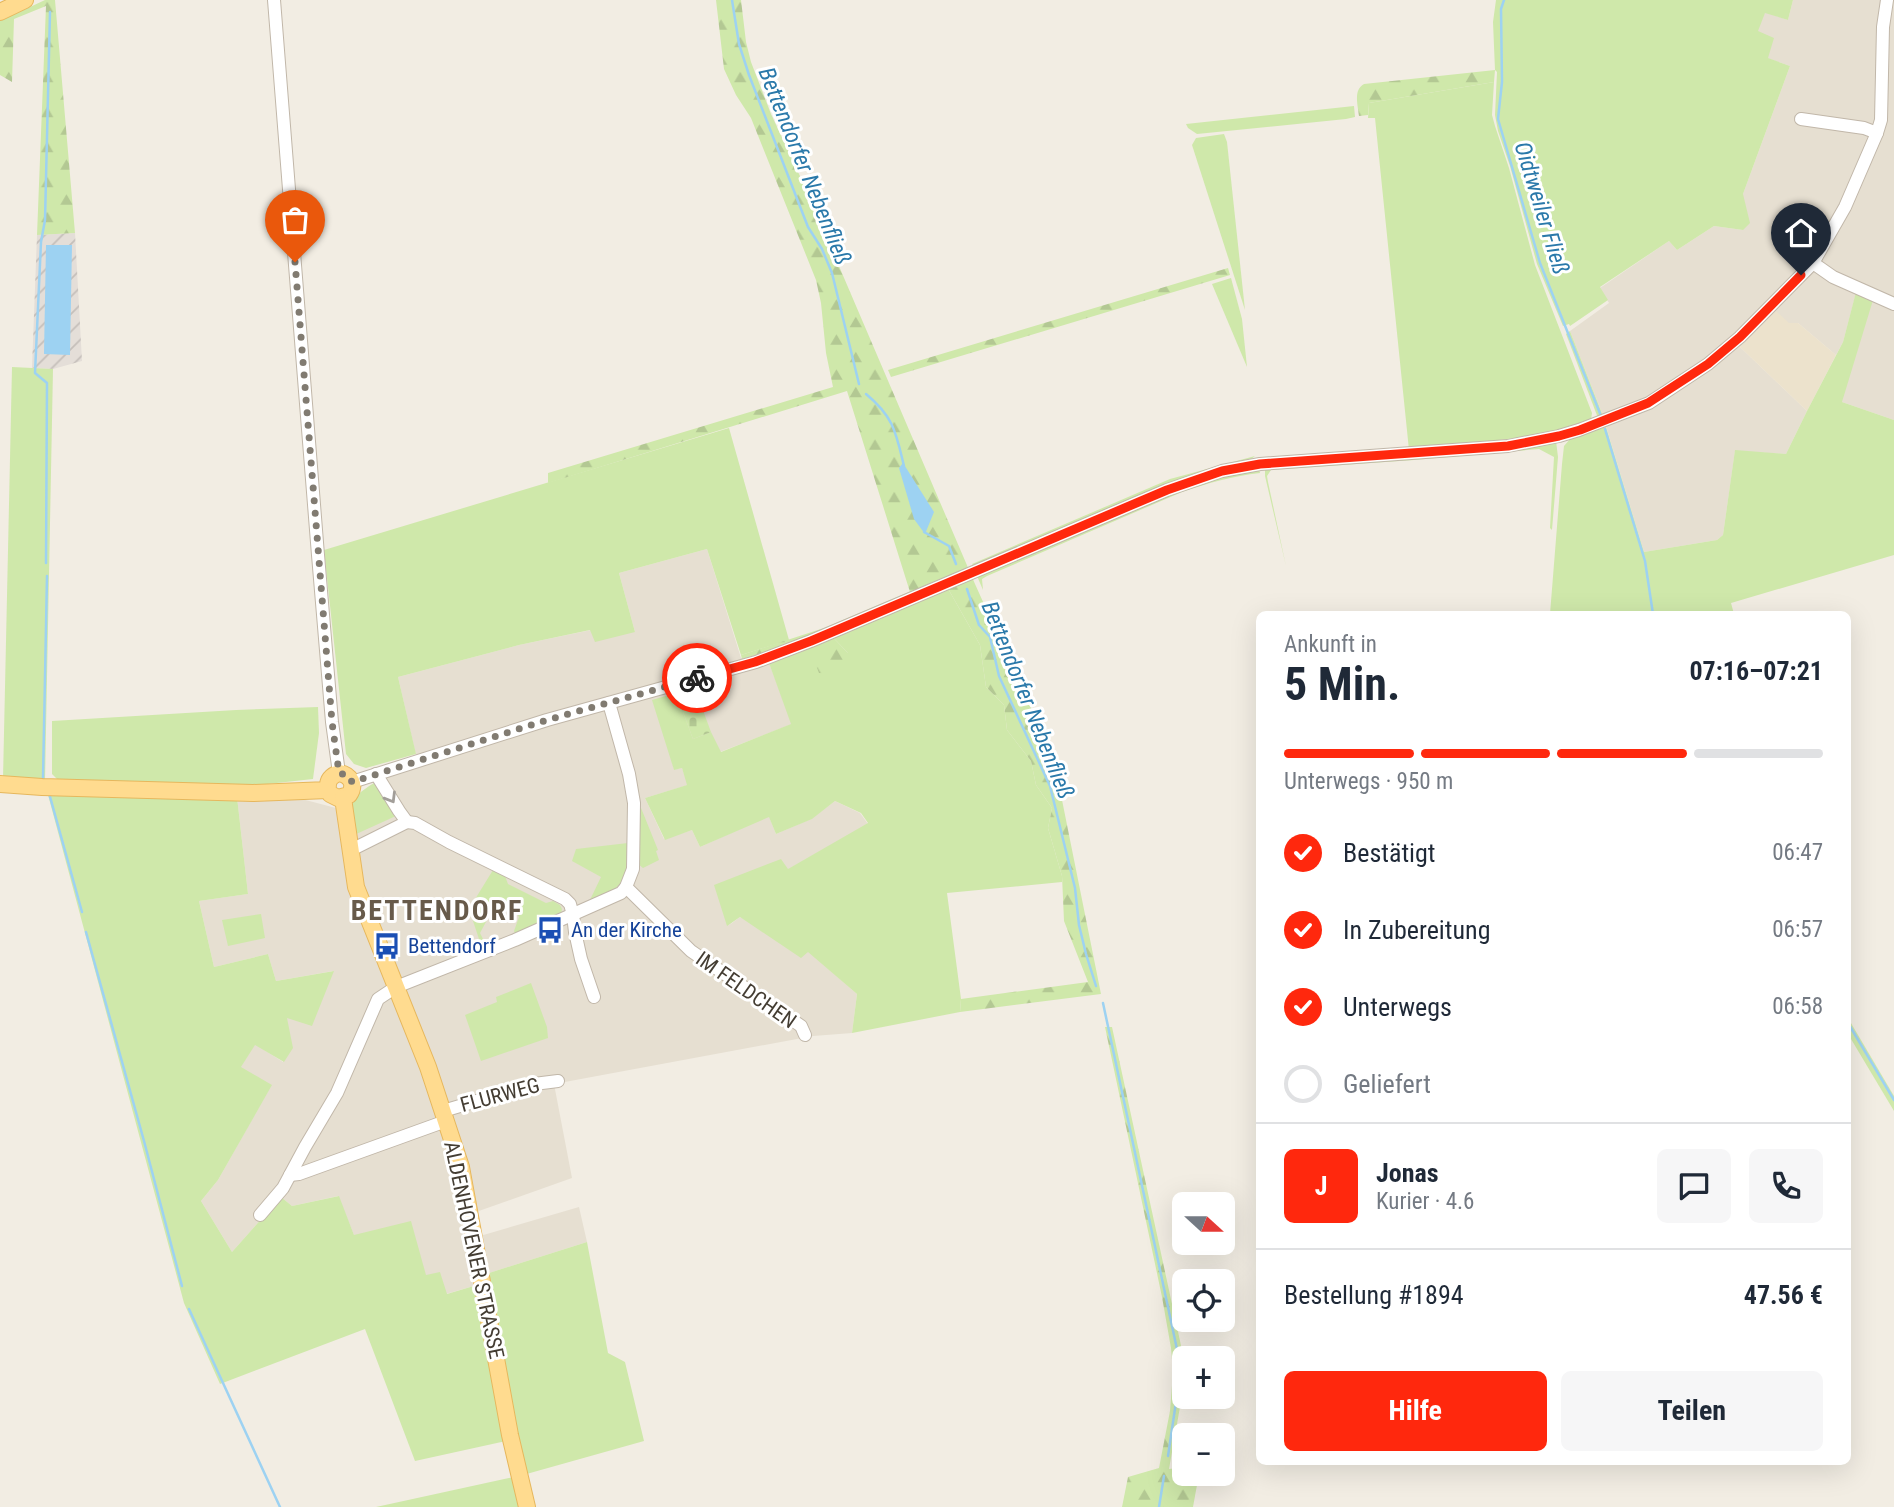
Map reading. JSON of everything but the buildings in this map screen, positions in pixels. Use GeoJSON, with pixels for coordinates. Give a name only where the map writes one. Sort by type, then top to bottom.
{"type":"FeatureCollection","features":[{"type":"Feature","properties":{"kind":"main road"},"geometry":{"type":"LineString","coordinates":[[0,12],[25,0]]}},
{"type":"Feature","properties":{"kind":"main road"},"geometry":{"type":"LineString","coordinates":[[346,778],[351,792],[343,798],[334,797],[328,790],[329,779],[346,778]]}},
{"type":"Feature","properties":{"kind":"main road"},"geometry":{"type":"LineString","coordinates":[[0,784],[253,793],[328,790]]}},
{"type":"Feature","properties":{"kind":"main road","name":"ALDENHOVENER STRASSE"},"geometry":{"type":"LineString","coordinates":[[343,798],[356,887],[428,1067],[461,1167],[510,1435],[527,1507]]}},
{"type":"Feature","properties":{"kind":"street"},"geometry":{"type":"LineString","coordinates":[[274,0],[332,722],[346,778],[376,774],[547,720],[755,662],[811,641],[1167,490],[1222,471],[1260,464],[1508,446],[1559,436],[1598,424],[1648,403],[1708,364],[1740,337],[1813,263],[1844,207],[1877,133],[1888,96],[1883,27],[1886,0]]}},
{"type":"Feature","properties":{"kind":"street"},"geometry":{"type":"LineString","coordinates":[[1801,119],[1864,128],[1877,133]]}},
{"type":"Feature","properties":{"kind":"street"},"geometry":{"type":"LineString","coordinates":[[1813,263],[1833,276],[1894,303]]}},
{"type":"Feature","properties":{"kind":"street"},"geometry":{"type":"LineString","coordinates":[[260,1215],[283,1188],[337,1093],[378,999],[396,988],[573,915],[621,893],[626,887],[633,869],[634,803],[629,774],[609,703]]}},
{"type":"Feature","properties":{"kind":"street"},"geometry":{"type":"LineString","coordinates":[[376,774],[407,821],[565,899],[570,904],[581,959],[594,998]]}},
{"type":"Feature","properties":{"kind":"street"},"geometry":{"type":"LineString","coordinates":[[349,848],[357,847],[407,821]]}},
{"type":"Feature","properties":{"kind":"street","name":"IM FELDCHEN"},"geometry":{"type":"LineString","coordinates":[[626,887],[691,951],[801,1027],[805,1035]]}},
{"type":"Feature","properties":{"kind":"street","name":"FLURWEG"},"geometry":{"type":"LineString","coordinates":[[290,1175],[299,1174],[534,1084],[558,1081]]}},
{"type":"Feature","properties":{"kind":"shaded area"},"geometry":{"type":"Polygon","coordinates":[[[1793,0],[1894,0],[1894,420],[1842,402],[1856,293],[1843,342],[1836,355],[1798,323],[1740,347],[1807,411],[1786,454],[1735,451],[1723,535],[1717,540],[1644,552],[1602,413],[1570,331],[1609,303],[1600,288],[1669,241],[1677,250],[1714,226],[1743,230],[1743,194],[1790,66],[1767,58],[1757,31],[1765,12],[1788,20],[1793,0]]]}},
{"type":"Feature","properties":{"kind":"shaded area"},"geometry":{"type":"Polygon","coordinates":[[[75,233],[82,361],[53,369],[32,368],[37,235],[75,233]]]}},
{"type":"Feature","properties":{"kind":"shaded area"},"geometry":{"type":"Polygon","coordinates":[[[1776,311],[1789,323],[1798,323],[1836,355],[1807,411],[1740,347],[1776,311]]]}},
{"type":"Feature","properties":{"kind":"shaded area"},"geometry":{"type":"Polygon","coordinates":[[[707,549],[741,658],[765,652],[792,724],[720,752],[667,743],[674,769],[682,768],[688,785],[645,798],[664,839],[692,830],[700,847],[769,816],[776,834],[811,819],[835,801],[860,813],[868,824],[787,870],[728,926],[740,917],[808,951],[857,994],[852,1033],[813,1036],[554,1084],[572,1178],[476,1212],[480,1236],[579,1207],[587,1242],[489,1273],[477,1285],[446,1294],[426,1275],[354,1235],[338,1196],[292,1206],[281,1197],[232,1252],[201,1201],[218,1180],[271,1086],[240,1068],[255,1044],[283,1062],[287,1017],[333,971],[276,981],[268,954],[214,967],[199,901],[248,894],[237,797],[294,797],[336,808],[342,837],[396,816],[374,783],[418,764],[398,677],[519,645],[591,630],[635,632],[619,573],[707,549]]]}},
{"type":"Feature","properties":{"kind":"green space"},"geometry":{"type":"Polygon","coordinates":[[[45,0],[55,0],[75,233],[37,235],[46,6],[14,19],[12,82],[0,75],[0,21],[45,0]]]}},
{"type":"Feature","properties":{"kind":"green space"},"geometry":{"type":"Polygon","coordinates":[[[716,0],[741,0],[751,62],[771,114],[1043,735],[1062,800],[1101,994],[960,1012],[961,999],[1088,982],[1064,921],[1062,876],[1048,828],[1052,808],[1036,785],[1031,761],[1007,730],[1004,705],[986,687],[980,645],[942,578],[910,592],[847,391],[548,483],[548,473],[833,387],[816,280],[751,118],[724,69],[716,0]]]}},
{"type":"Feature","properties":{"kind":"green space"},"geometry":{"type":"Polygon","coordinates":[[[1496,0],[1793,0],[1788,20],[1765,13],[1758,31],[1774,38],[1768,58],[1790,66],[1743,194],[1750,223],[1743,230],[1714,226],[1677,250],[1669,241],[1600,287],[1608,300],[1570,326],[1563,326],[1537,264],[1498,131],[1495,115],[1497,72],[1493,22],[1496,0]]]}},
{"type":"Feature","properties":{"kind":"green space"},"geometry":{"type":"Polygon","coordinates":[[[1495,70],[1494,82],[1369,103],[1368,115],[1359,116],[1357,94],[1364,84],[1495,70]]]}},
{"type":"Feature","properties":{"kind":"green space"},"geometry":{"type":"Polygon","coordinates":[[[1494,82],[1492,115],[1495,126],[1535,265],[1592,413],[1591,420],[1543,435],[1409,450],[1375,118],[1368,118],[1369,103],[1494,82]]]}},
{"type":"Feature","properties":{"kind":"green space"},"geometry":{"type":"Polygon","coordinates":[[[1354,106],[1355,117],[1346,119],[1197,134],[1186,124],[1354,106]]]}},
{"type":"Feature","properties":{"kind":"green space"},"geometry":{"type":"Polygon","coordinates":[[[1224,134],[1245,310],[1192,145],[1196,138],[1224,134]]]}},
{"type":"Feature","properties":{"kind":"green space"},"geometry":{"type":"Polygon","coordinates":[[[1228,268],[1230,275],[891,377],[888,370],[1228,268]]]}},
{"type":"Feature","properties":{"kind":"green space"},"geometry":{"type":"Polygon","coordinates":[[[1231,278],[1242,319],[1247,367],[1212,284],[1231,278]]]}},
{"type":"Feature","properties":{"kind":"green space"},"geometry":{"type":"Polygon","coordinates":[[[1856,292],[1873,300],[1842,402],[1894,420],[1894,555],[1731,603],[1733,611],[1550,611],[1564,446],[1570,439],[1606,427],[1644,552],[1717,540],[1723,535],[1735,450],[1786,454],[1843,342],[1856,292]]]}},
{"type":"Feature","properties":{"kind":"green space"},"geometry":{"type":"Polygon","coordinates":[[[1570,331],[1603,416],[1598,418],[1566,334],[1570,331]]]}},
{"type":"Feature","properties":{"kind":"green space"},"geometry":{"type":"Polygon","coordinates":[[[12,367],[53,369],[45,781],[3,779],[12,367]]]}},
{"type":"Feature","properties":{"kind":"green space"},"geometry":{"type":"Polygon","coordinates":[[[729,428],[789,640],[741,655],[707,549],[619,573],[635,632],[595,642],[590,630],[519,645],[398,677],[416,754],[366,768],[354,764],[346,754],[324,550],[729,428]]]}},
{"type":"Feature","properties":{"kind":"green space"},"geometry":{"type":"Polygon","coordinates":[[[1556,441],[1558,457],[1552,530],[1554,457],[1539,449],[1271,470],[1267,476],[1286,566],[1265,476],[1267,468],[1556,441]]]}},
{"type":"Feature","properties":{"kind":"green space"},"geometry":{"type":"Polygon","coordinates":[[[1255,456],[1249,461],[974,566],[972,564],[1170,479],[1255,456]]]}},
{"type":"Feature","properties":{"kind":"green space"},"geometry":{"type":"Polygon","coordinates":[[[1259,469],[1260,473],[1221,480],[1182,492],[987,576],[982,579],[983,590],[977,576],[1210,479],[1259,469]]]}},
{"type":"Feature","properties":{"kind":"green space"},"geometry":{"type":"Polygon","coordinates":[[[942,578],[980,645],[986,687],[1004,705],[1007,730],[1031,761],[1036,785],[1052,808],[1048,828],[1062,882],[947,893],[961,999],[960,1012],[852,1033],[857,994],[808,952],[801,958],[740,917],[727,926],[714,885],[781,859],[788,869],[868,823],[861,813],[835,801],[812,819],[776,834],[769,817],[700,847],[692,830],[665,840],[645,798],[687,785],[682,768],[674,770],[652,700],[676,693],[693,739],[711,732],[721,752],[791,724],[765,652],[806,639],[848,653],[824,628],[942,578]]]}},
{"type":"Feature","properties":{"kind":"green space"},"geometry":{"type":"Polygon","coordinates":[[[824,628],[848,653],[840,674],[819,673],[806,639],[742,659],[741,655],[824,628]]]}},
{"type":"Feature","properties":{"kind":"green space"},"geometry":{"type":"Polygon","coordinates":[[[694,686],[711,732],[693,739],[676,693],[694,686]]]}},
{"type":"Feature","properties":{"kind":"green space"},"geometry":{"type":"Polygon","coordinates":[[[318,707],[319,733],[313,779],[239,787],[59,781],[52,774],[52,721],[318,707]]]}},
{"type":"Feature","properties":{"kind":"green space"},"geometry":{"type":"Polygon","coordinates":[[[374,783],[396,816],[354,835],[352,804],[359,794],[374,783]]]}},
{"type":"Feature","properties":{"kind":"green space"},"geometry":{"type":"Polygon","coordinates":[[[47,791],[237,797],[248,894],[199,901],[214,967],[268,954],[276,981],[334,971],[312,1026],[287,1018],[293,1048],[284,1062],[255,1045],[241,1067],[272,1085],[218,1180],[201,1201],[232,1252],[281,1197],[292,1206],[339,1196],[354,1235],[411,1221],[426,1275],[440,1272],[447,1294],[477,1285],[506,1441],[415,1461],[365,1329],[220,1384],[184,1303],[47,791]]]}},
{"type":"Feature","properties":{"kind":"green space"},"geometry":{"type":"Polygon","coordinates":[[[639,803],[658,850],[659,860],[643,868],[637,863],[639,803]]]}},
{"type":"Feature","properties":{"kind":"green space"},"geometry":{"type":"Polygon","coordinates":[[[628,843],[627,867],[622,882],[610,892],[589,902],[601,877],[572,861],[576,849],[628,843]]]}},
{"type":"Feature","properties":{"kind":"green space"},"geometry":{"type":"Polygon","coordinates":[[[493,870],[505,876],[508,884],[546,903],[553,901],[560,905],[561,914],[516,936],[514,931],[519,917],[511,905],[505,912],[494,907],[480,933],[484,941],[491,941],[492,944],[482,948],[469,909],[493,870]]]}},
{"type":"Feature","properties":{"kind":"green space"},"geometry":{"type":"Polygon","coordinates":[[[261,914],[265,938],[228,946],[222,920],[261,914]]]}},
{"type":"Feature","properties":{"kind":"green space"},"geometry":{"type":"Polygon","coordinates":[[[531,983],[547,1027],[548,1038],[481,1061],[465,1015],[497,1002],[496,997],[531,983]]]}},
{"type":"Feature","properties":{"kind":"green space"},"geometry":{"type":"Polygon","coordinates":[[[1851,1023],[1894,1096],[1894,1111],[1851,1039],[1851,1023]]]}},
{"type":"Feature","properties":{"kind":"green space"},"geometry":{"type":"Polygon","coordinates":[[[1105,1027],[1112,1027],[1172,1304],[1172,1332],[1178,1332],[1181,1346],[1172,1346],[1172,1360],[1162,1297],[1105,1027]]]}},
{"type":"Feature","properties":{"kind":"green space"},"geometry":{"type":"Polygon","coordinates":[[[587,1242],[608,1353],[625,1362],[644,1441],[523,1475],[489,1273],[587,1242]]]}},
{"type":"Feature","properties":{"kind":"green space"},"geometry":{"type":"Polygon","coordinates":[[[1172,1385],[1172,1409],[1180,1409],[1177,1423],[1172,1423],[1169,1469],[1172,1469],[1172,1486],[1197,1486],[1193,1507],[1122,1507],[1128,1477],[1159,1468],[1172,1385]]]}},
{"type":"Feature","properties":{"kind":"green space"},"geometry":{"type":"Polygon","coordinates":[[[514,1477],[521,1507],[376,1507],[514,1477]]]}},
{"type":"Feature","properties":{"kind":"water"},"geometry":{"type":"Polygon","coordinates":[[[46,245],[72,245],[70,355],[44,354],[46,245]]]}},
{"type":"Feature","properties":{"kind":"water"},"geometry":{"type":"Polygon","coordinates":[[[903,463],[934,512],[925,534],[914,519],[899,468],[903,463]]]}},
{"type":"Feature","properties":{"kind":"waterway","name":"Bettendorfer Nebenfließ"},"geometry":{"type":"LineString","coordinates":[[732,0],[739,44],[749,75],[808,227],[822,249],[832,273],[859,384]]}},
{"type":"Feature","properties":{"kind":"waterway","name":"Oidtweiler Fließ"},"geometry":{"type":"LineString","coordinates":[[1504,0],[1501,9],[1502,82],[1498,119],[1540,263],[1601,416]]}},
{"type":"Feature","properties":{"kind":"waterway"},"geometry":{"type":"LineString","coordinates":[[46,563],[47,383],[35,373],[41,242],[45,220],[50,12]]}},
{"type":"Feature","properties":{"kind":"waterway","name":"Bettendorfer Nebenfließ"},"geometry":{"type":"LineString","coordinates":[[866,394],[888,418],[899,444],[904,466]]}},
{"type":"Feature","properties":{"kind":"waterway","name":"Oidtweiler Fließ"},"geometry":{"type":"LineString","coordinates":[[1605,429],[1645,561],[1653,611]]}},
{"type":"Feature","properties":{"kind":"waterway","name":"Bettendorfer Nebenfließ"},"geometry":{"type":"LineString","coordinates":[[924,532],[949,546],[956,564]]}},
{"type":"Feature","properties":{"kind":"waterway"},"geometry":{"type":"LineString","coordinates":[[43,778],[47,576]]}},
{"type":"Feature","properties":{"kind":"waterway","name":"Bettendorfer Nebenfließ"},"geometry":{"type":"LineString","coordinates":[[967,589],[979,625],[990,637],[999,676],[1050,786],[1075,888],[1079,925],[1096,986]]}},
{"type":"Feature","properties":{"kind":"waterway"},"geometry":{"type":"LineString","coordinates":[[49,793],[82,912]]}},
{"type":"Feature","properties":{"kind":"waterway"},"geometry":{"type":"LineString","coordinates":[[86,932],[182,1286]]}},
{"type":"Feature","properties":{"kind":"waterway","name":"Bettendorfer Nebenfließ"},"geometry":{"type":"LineString","coordinates":[[1103,1003],[1181,1368],[1168,1456]]}},
{"type":"Feature","properties":{"kind":"waterway","name":"Oidtweiler Fließ"},"geometry":{"type":"LineString","coordinates":[[1851,1028],[1894,1100]]}},
{"type":"Feature","properties":{"kind":"waterway"},"geometry":{"type":"LineString","coordinates":[[189,1309],[280,1507]]}},
{"type":"Feature","properties":{"kind":"waterway","name":"Bettendorfer Nebenfließ"},"geometry":{"type":"LineString","coordinates":[[1159,1507],[1164,1476]]}},
{"type":"Feature","properties":{"kind":"way so far"},"geometry":{"type":"LineString","coordinates":[[295,262],[332,722],[339,773],[349,776],[352,782],[547,720],[697,678]]}},
{"type":"Feature","properties":{"kind":"place","name":"An der Kirche"},"geometry":{"type":"Point","coordinates":[550,930]}},
{"type":"Feature","properties":{"kind":"place","name":"Bettendorf"},"geometry":{"type":"Point","coordinates":[387,946]}},
{"type":"Feature","properties":{"kind":"district","name":"BETTENDORF"},"geometry":{"type":"Point","coordinates":[437,910]}},
{"type":"Feature","properties":{"kind":"route"},"geometry":{"type":"LineString","coordinates":[[697,678],[755,662],[811,641],[1167,490],[1222,471],[1260,464],[1508,446],[1559,436],[1598,424],[1648,403],[1708,364],[1740,337],[1801,275]]}}]}
